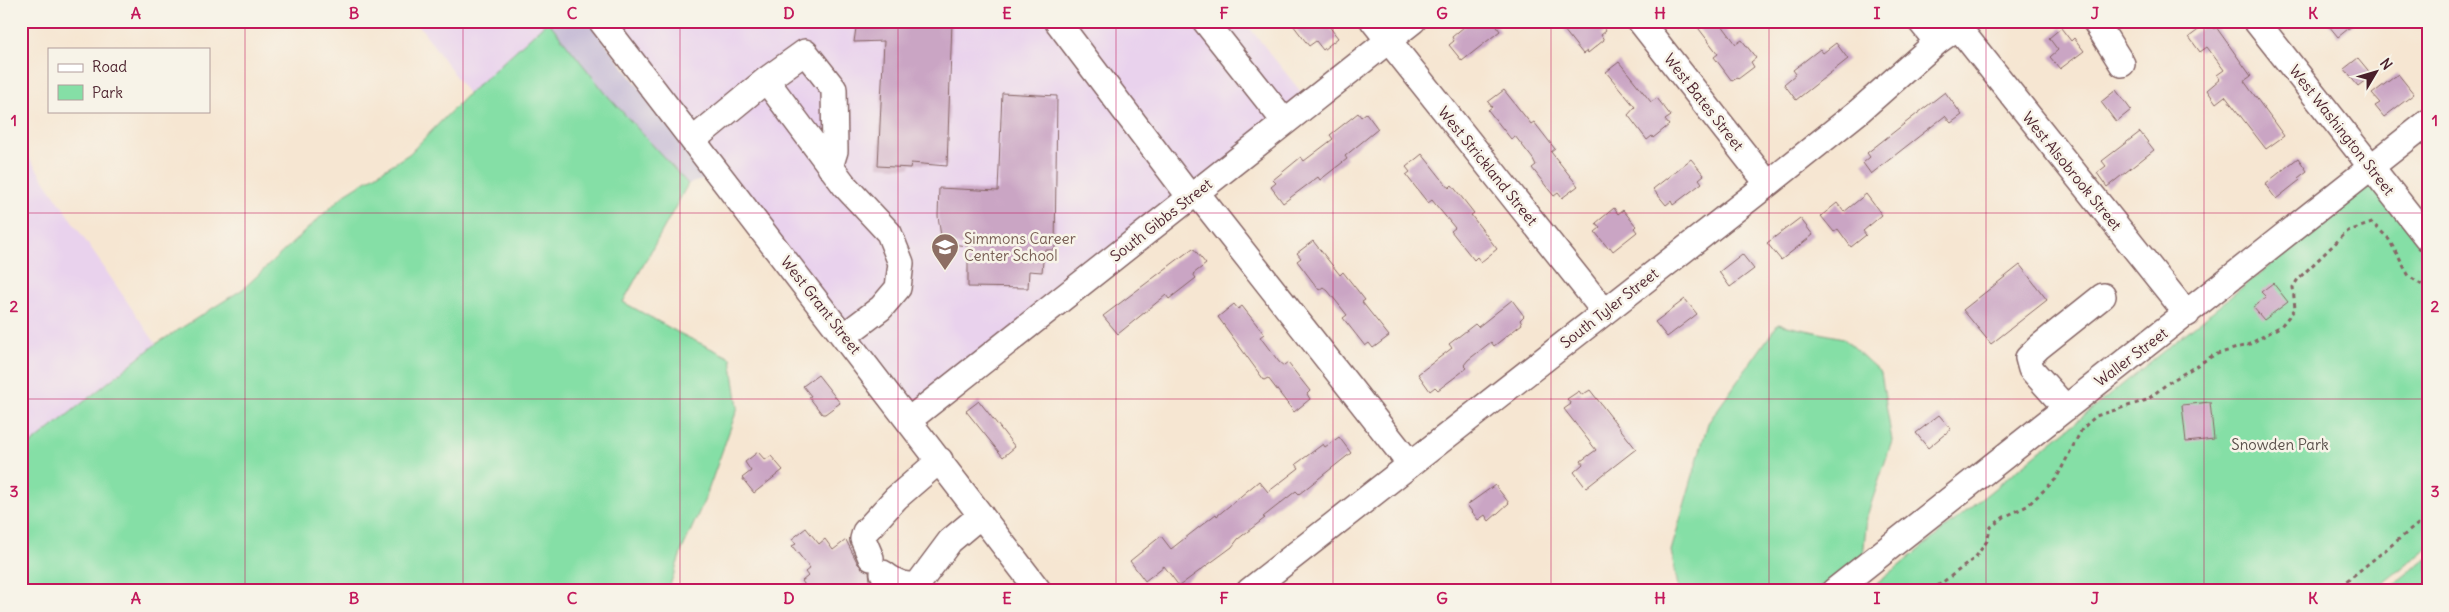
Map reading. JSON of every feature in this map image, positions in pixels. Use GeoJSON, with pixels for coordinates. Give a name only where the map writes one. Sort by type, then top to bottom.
{"type":"FeatureCollection","features":[{"type":"Feature","properties":{"kind":"street","name":"West Grant Street"},"geometry":{"type":"LineString","coordinates":[[601,21],[1039,591]]}},
{"type":"Feature","properties":{"kind":"street"},"geometry":{"type":"LineString","coordinates":[[1057,21],[1193,195],[1410,464]]}},
{"type":"Feature","properties":{"kind":"street"},"geometry":{"type":"LineString","coordinates":[[1204,21],[1285,122]]}},
{"type":"Feature","properties":{"kind":"street","name":"West Strickland Street"},"geometry":{"type":"LineString","coordinates":[[1373,21],[1604,311]]}},
{"type":"Feature","properties":{"kind":"street","name":"South Gibbs Street"},"geometry":{"type":"LineString","coordinates":[[909,420],[1413,21]]}},
{"type":"Feature","properties":{"kind":"street","name":"West Bates Street"},"geometry":{"type":"LineString","coordinates":[[1640,21],[1768,184]]}},
{"type":"Feature","properties":{"kind":"street"},"geometry":{"type":"LineString","coordinates":[[1920,21],[1937,42]]}},
{"type":"Feature","properties":{"kind":"street"},"geometry":{"type":"LineString","coordinates":[[2095,21],[2122,64]]}},
{"type":"Feature","properties":{"kind":"street","name":"West Washington Street"},"geometry":{"type":"LineString","coordinates":[[2256,21],[2428,239]]}},
{"type":"Feature","properties":{"kind":"street","name":"South Tyler Street"},"geometry":{"type":"LineString","coordinates":[[1249,591],[1768,184],[1858,112],[1937,42],[1962,24]]}},
{"type":"Feature","properties":{"kind":"street","name":"West Alsobrook Street"},"geometry":{"type":"LineString","coordinates":[[1962,24],[2187,314]]}},
{"type":"Feature","properties":{"kind":"street"},"geometry":{"type":"LineString","coordinates":[[693,140],[766,80],[805,52],[834,89],[835,151],[830,166]]}},
{"type":"Feature","properties":{"kind":"street"},"geometry":{"type":"LineString","coordinates":[[766,80],[845,186],[889,233],[901,263],[898,288],[881,308],[844,336]]}},
{"type":"Feature","properties":{"kind":"street","name":"Waller Street"},"geometry":{"type":"LineString","coordinates":[[1834,591],[2428,122]]}},
{"type":"Feature","properties":{"kind":"street"},"geometry":{"type":"LineString","coordinates":[[2066,408],[2031,369],[2028,358],[2103,296]]}},
{"type":"Feature","properties":{"kind":"street"},"geometry":{"type":"LineString","coordinates":[[940,460],[896,498],[864,532],[863,539],[877,565],[899,583],[910,586],[918,584],[950,541],[981,515]]}},
{"type":"Feature","properties":{"kind":"path"},"geometry":{"type":"LineString","coordinates":[[1932,591],[1975,558],[1987,541],[1991,527],[2004,517],[2027,506],[2056,479],[2082,429],[2096,416],[2147,400],[2168,383],[2214,354],[2250,344],[2281,326],[2295,308],[2293,287],[2298,279],[2348,231],[2372,223],[2388,238],[2409,276],[2428,289]]}},
{"type":"Feature","properties":{"kind":"path"},"geometry":{"type":"LineString","coordinates":[[2334,591],[2428,516]]}},
{"type":"Feature","properties":{"kind":"shaded area"},"geometry":{"type":"Polygon","coordinates":[[[416,21],[548,21],[468,94],[416,21]]]}},
{"type":"Feature","properties":{"kind":"shaded area"},"geometry":{"type":"Polygon","coordinates":[[[548,21],[588,21],[709,178],[688,184],[607,95],[548,21]]]}},
{"type":"Feature","properties":{"kind":"shaded area","name":"Simmons Career Center School"},"geometry":{"type":"Polygon","coordinates":[[[601,21],[1244,21],[1310,103],[909,420],[601,21]]]}},
{"type":"Feature","properties":{"kind":"shaded area"},"geometry":{"type":"Polygon","coordinates":[[[21,146],[156,344],[21,452],[21,146]]]}},
{"type":"Feature","properties":{"kind":"green space"},"geometry":{"type":"Polygon","coordinates":[[[548,21],[607,95],[688,184],[623,302],[679,333],[731,358],[738,407],[705,499],[682,550],[668,591],[21,591],[21,452],[156,344],[243,289],[345,194],[409,154],[468,94],[548,21]]]}},
{"type":"Feature","properties":{"kind":"green space","name":"Snowden Park"},"geometry":{"type":"Polygon","coordinates":[[[2372,182],[2428,252],[2428,547],[2373,591],[1868,591],[2372,182]]]}},
{"type":"Feature","properties":{"kind":"green space"},"geometry":{"type":"Polygon","coordinates":[[[1778,324],[1843,338],[1881,373],[1892,441],[1867,516],[1863,557],[1820,591],[1679,591],[1671,551],[1708,423],[1778,324]]]}},
{"type":"Feature","properties":{"kind":"green space"},"geometry":{"type":"Polygon","coordinates":[[[2428,557],[2428,591],[2385,591],[2428,557]]]}},
{"type":"Feature","properties":{"kind":"building"},"geometry":{"type":"Polygon","coordinates":[[[857,21],[952,21],[947,166],[911,163],[910,168],[878,166],[884,41],[854,42],[857,21]]]}},
{"type":"Feature","properties":{"kind":"building"},"geometry":{"type":"Polygon","coordinates":[[[1290,21],[1325,21],[1338,38],[1323,50],[1316,41],[1309,46],[1290,21]]]}},
{"type":"Feature","properties":{"kind":"building"},"geometry":{"type":"Polygon","coordinates":[[[1471,21],[1493,21],[1500,31],[1462,61],[1449,45],[1454,41],[1452,37],[1471,21]]]}},
{"type":"Feature","properties":{"kind":"building"},"geometry":{"type":"Polygon","coordinates":[[[1564,21],[1599,21],[1606,31],[1601,35],[1604,40],[1588,53],[1587,51],[1583,54],[1564,30],[1568,27],[1564,21]]]}},
{"type":"Feature","properties":{"kind":"building"},"geometry":{"type":"Polygon","coordinates":[[[1693,21],[1719,21],[1736,44],[1742,40],[1756,58],[1751,62],[1754,67],[1738,79],[1732,81],[1714,57],[1718,54],[1693,21]]]}},
{"type":"Feature","properties":{"kind":"building"},"geometry":{"type":"Polygon","coordinates":[[[2325,21],[2358,21],[2338,37],[2325,21]]]}},
{"type":"Feature","properties":{"kind":"building"},"geometry":{"type":"Polygon","coordinates":[[[2209,22],[2214,29],[2216,27],[2251,76],[2244,81],[2284,136],[2266,149],[2225,96],[2216,103],[2207,90],[2220,79],[2217,75],[2224,70],[2207,47],[2200,52],[2189,37],[2209,22]]]}},
{"type":"Feature","properties":{"kind":"building"},"geometry":{"type":"Polygon","coordinates":[[[2061,28],[2071,41],[2074,38],[2084,51],[2060,69],[2050,57],[2058,50],[2049,38],[2061,28]]]}},
{"type":"Feature","properties":{"kind":"building"},"geometry":{"type":"Polygon","coordinates":[[[1836,43],[1848,59],[1796,100],[1784,84],[1796,74],[1793,70],[1820,49],[1823,53],[1836,43]]]}},
{"type":"Feature","properties":{"kind":"building"},"geometry":{"type":"Polygon","coordinates":[[[2358,58],[2372,75],[2358,86],[2344,69],[2358,58]]]}},
{"type":"Feature","properties":{"kind":"building"},"geometry":{"type":"Polygon","coordinates":[[[1619,62],[1651,102],[1657,98],[1671,116],[1665,120],[1669,125],[1653,138],[1652,136],[1647,140],[1628,115],[1635,107],[1606,72],[1619,62]]]}},
{"type":"Feature","properties":{"kind":"building"},"geometry":{"type":"Polygon","coordinates":[[[2398,74],[2414,94],[2384,117],[2375,106],[2380,103],[2372,94],[2398,74]]]}},
{"type":"Feature","properties":{"kind":"building"},"geometry":{"type":"Polygon","coordinates":[[[1504,90],[1531,124],[1534,122],[1555,149],[1551,152],[1578,186],[1562,198],[1558,193],[1554,196],[1532,168],[1536,165],[1533,159],[1515,136],[1511,139],[1488,110],[1492,107],[1488,102],[1504,90]]]}},
{"type":"Feature","properties":{"kind":"building"},"geometry":{"type":"Polygon","coordinates":[[[2116,90],[2131,110],[2116,122],[2101,102],[2116,90]]]}},
{"type":"Feature","properties":{"kind":"building"},"geometry":{"type":"Polygon","coordinates":[[[1945,92],[1962,115],[1951,123],[1945,116],[1871,174],[1863,163],[1870,157],[1867,153],[1945,92]]]}},
{"type":"Feature","properties":{"kind":"building"},"geometry":{"type":"Polygon","coordinates":[[[1002,93],[1057,96],[1055,250],[1044,250],[1042,272],[1029,271],[1028,288],[968,287],[968,246],[942,243],[938,216],[939,188],[998,191],[1002,93]]]}},
{"type":"Feature","properties":{"kind":"building"},"geometry":{"type":"Polygon","coordinates":[[[1358,113],[1361,117],[1366,113],[1378,129],[1345,156],[1347,159],[1320,180],[1318,177],[1283,203],[1271,187],[1276,183],[1273,180],[1301,157],[1304,161],[1333,139],[1330,135],[1358,113]]]}},
{"type":"Feature","properties":{"kind":"building"},"geometry":{"type":"Polygon","coordinates":[[[2140,132],[2154,150],[2107,187],[2097,173],[2106,166],[2102,161],[2140,132]]]}},
{"type":"Feature","properties":{"kind":"building"},"geometry":{"type":"Polygon","coordinates":[[[1422,154],[1449,188],[1452,185],[1474,213],[1471,215],[1497,249],[1481,262],[1477,257],[1474,260],[1451,231],[1455,228],[1432,200],[1428,203],[1406,175],[1410,172],[1406,167],[1422,154]]]}},
{"type":"Feature","properties":{"kind":"building"},"geometry":{"type":"Polygon","coordinates":[[[2298,158],[2307,171],[2298,178],[2300,180],[2276,199],[2265,184],[2298,158]]]}},
{"type":"Feature","properties":{"kind":"building"},"geometry":{"type":"Polygon","coordinates":[[[1691,159],[1704,175],[1699,179],[1702,183],[1673,205],[1671,201],[1666,205],[1653,189],[1691,159]]]}},
{"type":"Feature","properties":{"kind":"building"},"geometry":{"type":"Polygon","coordinates":[[[1866,194],[1882,215],[1863,231],[1866,235],[1851,247],[1838,229],[1834,232],[1821,216],[1837,203],[1844,212],[1866,194]]]}},
{"type":"Feature","properties":{"kind":"building"},"geometry":{"type":"Polygon","coordinates":[[[1614,208],[1618,214],[1623,210],[1636,226],[1634,228],[1637,232],[1613,251],[1610,247],[1608,248],[1595,232],[1600,228],[1596,223],[1614,208]]]}},
{"type":"Feature","properties":{"kind":"building"},"geometry":{"type":"Polygon","coordinates":[[[1800,218],[1813,235],[1781,260],[1767,243],[1800,218]]]}},
{"type":"Feature","properties":{"kind":"building"},"geometry":{"type":"Polygon","coordinates":[[[1313,241],[1340,275],[1343,272],[1365,300],[1362,302],[1389,336],[1373,348],[1369,343],[1365,346],[1343,318],[1347,315],[1328,291],[1323,287],[1319,290],[1297,261],[1301,258],[1297,253],[1313,241]]]}},
{"type":"Feature","properties":{"kind":"building"},"geometry":{"type":"Polygon","coordinates":[[[1193,248],[1206,264],[1193,274],[1196,278],[1169,299],[1166,295],[1118,334],[1103,316],[1193,248]]]}},
{"type":"Feature","properties":{"kind":"building"},"geometry":{"type":"Polygon","coordinates":[[[1742,254],[1754,269],[1730,287],[1719,272],[1742,254]]]}},
{"type":"Feature","properties":{"kind":"building"},"geometry":{"type":"Polygon","coordinates":[[[2020,265],[2047,300],[1991,344],[1963,310],[2020,265]]]}},
{"type":"Feature","properties":{"kind":"building"},"geometry":{"type":"Polygon","coordinates":[[[2273,283],[2288,302],[2264,320],[2253,307],[2266,297],[2261,292],[2273,283]]]}},
{"type":"Feature","properties":{"kind":"building"},"geometry":{"type":"Polygon","coordinates":[[[1685,299],[1697,314],[1667,337],[1655,322],[1685,299]]]}},
{"type":"Feature","properties":{"kind":"building"},"geometry":{"type":"Polygon","coordinates":[[[1512,300],[1524,316],[1520,320],[1522,324],[1494,346],[1491,342],[1468,360],[1464,365],[1467,368],[1438,390],[1435,387],[1430,391],[1418,374],[1452,348],[1449,344],[1475,324],[1478,327],[1512,300]]]}},
{"type":"Feature","properties":{"kind":"building"},"geometry":{"type":"Polygon","coordinates":[[[1234,304],[1238,309],[1242,306],[1264,334],[1260,337],[1279,362],[1284,366],[1288,363],[1310,391],[1307,394],[1310,399],[1294,412],[1268,378],[1264,380],[1218,317],[1234,304]]]}},
{"type":"Feature","properties":{"kind":"building"},"geometry":{"type":"Polygon","coordinates":[[[818,375],[840,403],[825,414],[822,414],[803,386],[818,375]]]}},
{"type":"Feature","properties":{"kind":"building"},"geometry":{"type":"Polygon","coordinates":[[[1590,390],[1636,449],[1586,488],[1574,472],[1583,464],[1581,461],[1596,450],[1564,409],[1571,404],[1567,399],[1579,391],[1582,395],[1590,390]]]}},
{"type":"Feature","properties":{"kind":"building"},"geometry":{"type":"Polygon","coordinates":[[[979,401],[1015,447],[1003,457],[966,411],[979,401]]]}},
{"type":"Feature","properties":{"kind":"building"},"geometry":{"type":"Polygon","coordinates":[[[2210,402],[2214,439],[2186,442],[2182,405],[2210,402]]]}},
{"type":"Feature","properties":{"kind":"building"},"geometry":{"type":"Polygon","coordinates":[[[1939,415],[1951,429],[1928,448],[1916,433],[1939,415]]]}},
{"type":"Feature","properties":{"kind":"building"},"geometry":{"type":"Polygon","coordinates":[[[1339,437],[1351,453],[1299,494],[1296,491],[1263,517],[1265,518],[1238,539],[1232,547],[1179,586],[1164,566],[1145,581],[1130,561],[1161,536],[1171,549],[1216,514],[1217,516],[1259,481],[1268,492],[1299,468],[1296,464],[1323,444],[1325,447],[1339,437]]]}},
{"type":"Feature","properties":{"kind":"building"},"geometry":{"type":"Polygon","coordinates":[[[758,452],[765,460],[771,456],[783,470],[754,493],[742,478],[751,471],[745,462],[758,452]]]}},
{"type":"Feature","properties":{"kind":"building"},"geometry":{"type":"Polygon","coordinates":[[[1495,485],[1509,503],[1489,521],[1485,515],[1478,520],[1467,505],[1495,485]]]}},
{"type":"Feature","properties":{"kind":"building"},"geometry":{"type":"Polygon","coordinates":[[[806,528],[819,544],[825,539],[833,550],[846,540],[858,564],[869,572],[870,580],[879,591],[809,591],[802,581],[808,576],[805,572],[810,568],[792,546],[796,544],[792,539],[806,528]]]}},
{"type":"Feature","properties":{"kind":"place","name":"Simmons Career Center School"},"geometry":{"type":"Point","coordinates":[945,271]}}]}
